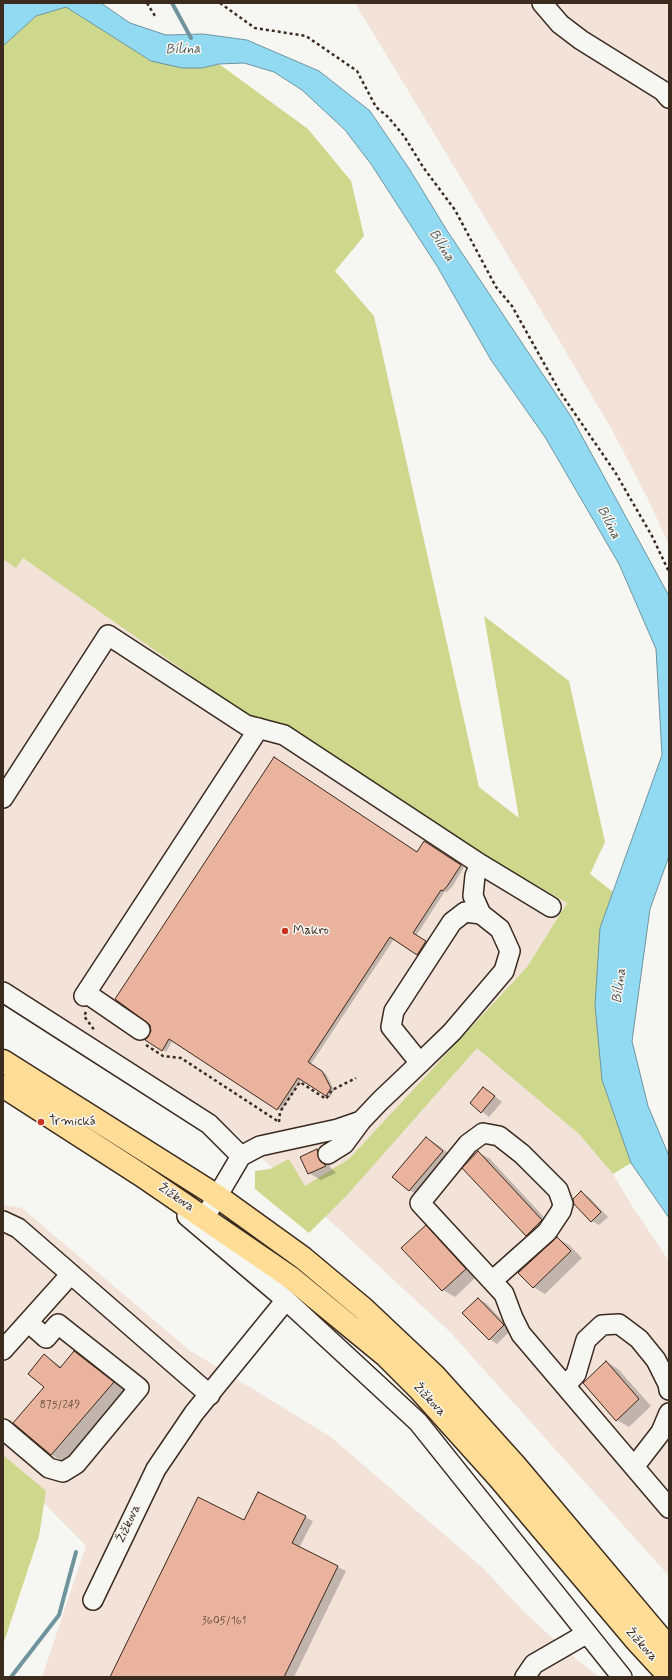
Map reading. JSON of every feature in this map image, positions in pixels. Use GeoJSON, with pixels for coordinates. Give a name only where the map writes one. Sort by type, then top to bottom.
{"type":"FeatureCollection","features":[{"type":"Feature","properties":{"kind":"main road","name":"Žižkova"},"geometry":{"type":"LineString","coordinates":[[3,1061],[85,1114],[155,1155],[217,1196],[303,1258],[364,1309],[435,1376],[515,1465],[669,1648]]}},
{"type":"Feature","properties":{"kind":"main road","name":"Žižkova"},"geometry":{"type":"LineString","coordinates":[[3,1086],[204,1217],[290,1277],[356,1330],[410,1379],[499,1478],[630,1633],[669,1676]]}},
{"type":"Feature","properties":{"kind":"lane"},"geometry":{"type":"LineString","coordinates":[[542,3],[560,24],[580,40],[667,94]]}},
{"type":"Feature","properties":{"kind":"lane"},"geometry":{"type":"LineString","coordinates":[[3,798],[108,635],[246,725],[284,735],[480,864],[551,908]]}},
{"type":"Feature","properties":{"kind":"lane"},"geometry":{"type":"LineString","coordinates":[[142,1037],[86,999],[259,728]]}},
{"type":"Feature","properties":{"kind":"lane"},"geometry":{"type":"LineString","coordinates":[[328,1154],[344,1144],[361,1121],[452,1032],[504,971],[510,951],[500,929],[481,914],[472,896],[475,876],[480,864]]}},
{"type":"Feature","properties":{"kind":"lane"},"geometry":{"type":"LineString","coordinates":[[420,1063],[391,1027],[394,1011],[452,922],[465,912],[481,914]]}},
{"type":"Feature","properties":{"kind":"lane"},"geometry":{"type":"LineString","coordinates":[[3,992],[208,1124],[241,1156]]}},
{"type":"Feature","properties":{"kind":"lane"},"geometry":{"type":"LineString","coordinates":[[204,1217],[241,1156],[260,1146],[338,1129],[361,1121]]}},
{"type":"Feature","properties":{"kind":"lane"},"geometry":{"type":"LineString","coordinates":[[492,1281],[547,1232],[561,1211],[562,1204],[558,1190],[522,1154],[498,1136],[483,1134],[468,1144],[420,1203],[492,1281],[504,1294],[521,1334],[669,1508]]}},
{"type":"Feature","properties":{"kind":"lane","name":"Žižkova"},"geometry":{"type":"LineString","coordinates":[[141,1175],[218,1243],[286,1300],[418,1422],[586,1634],[622,1677]]}},
{"type":"Feature","properties":{"kind":"lane"},"geometry":{"type":"LineString","coordinates":[[3,1222],[18,1228],[210,1395]]}},
{"type":"Feature","properties":{"kind":"lane"},"geometry":{"type":"LineString","coordinates":[[3,1350],[71,1274]]}},
{"type":"Feature","properties":{"kind":"lane","name":"Žižkova"},"geometry":{"type":"LineString","coordinates":[[94,1600],[156,1469],[194,1413],[210,1395],[241,1353],[286,1300]]}},
{"type":"Feature","properties":{"kind":"lane"},"geometry":{"type":"LineString","coordinates":[[3,1429],[49,1468],[63,1472],[76,1464],[139,1388],[58,1324],[46,1338],[28,1322]]}},
{"type":"Feature","properties":{"kind":"lane"},"geometry":{"type":"LineString","coordinates":[[565,1386],[576,1374],[586,1340],[602,1325],[619,1324],[639,1339],[656,1360],[668,1384],[669,1390]]}},
{"type":"Feature","properties":{"kind":"lane"},"geometry":{"type":"LineString","coordinates":[[634,1467],[661,1432],[669,1412]]}},
{"type":"Feature","properties":{"kind":"lane"},"geometry":{"type":"LineString","coordinates":[[525,1677],[534,1664],[586,1634]]}},
{"type":"Feature","properties":{"kind":"path"},"geometry":{"type":"LineString","coordinates":[[147,3],[155,16]]}},
{"type":"Feature","properties":{"kind":"path"},"geometry":{"type":"LineString","coordinates":[[220,3],[255,28],[306,36],[357,71],[376,107],[388,117],[404,136],[423,167],[455,210],[496,287],[512,306],[560,392],[615,472],[652,536],[669,572]]}},
{"type":"Feature","properties":{"kind":"path"},"geometry":{"type":"LineString","coordinates":[[86,999],[84,1016],[97,1033]]}},
{"type":"Feature","properties":{"kind":"path"},"geometry":{"type":"LineString","coordinates":[[142,1037],[162,1056],[180,1058],[279,1123],[280,1112],[300,1082],[326,1099],[332,1090],[356,1078]]}},
{"type":"Feature","properties":{"kind":"shaded area"},"geometry":{"type":"Polygon","coordinates":[[[355,3],[669,3],[669,545],[647,497],[612,430],[355,3]]]}},
{"type":"Feature","properties":{"kind":"shaded area"},"geometry":{"type":"Polygon","coordinates":[[[3,558],[17,566],[22,558],[567,903],[527,967],[464,1035],[579,1134],[613,1174],[634,1209],[669,1261],[669,1576],[450,1332],[234,1132],[3,981],[3,558]]]}},
{"type":"Feature","properties":{"kind":"shaded area"},"geometry":{"type":"Polygon","coordinates":[[[3,1205],[22,1208],[189,1350],[331,1437],[484,1569],[525,1613],[577,1660],[599,1677],[42,1677],[86,1546],[3,1462],[3,1205]]]}},
{"type":"Feature","properties":{"kind":"green space"},"geometry":{"type":"Polygon","coordinates":[[[66,7],[151,61],[202,68],[219,64],[308,129],[351,181],[364,236],[335,271],[374,316],[479,787],[519,818],[484,616],[569,681],[605,842],[590,874],[613,892],[600,928],[602,1080],[631,1163],[613,1174],[579,1134],[477,1048],[348,1194],[309,1233],[255,1189],[255,1171],[270,1169],[289,1159],[305,1186],[349,1159],[527,967],[567,903],[256,721],[23,558],[16,568],[3,559],[3,46],[36,16],[66,7]]]}},
{"type":"Feature","properties":{"kind":"green space"},"geometry":{"type":"Polygon","coordinates":[[[3,1455],[46,1491],[39,1536],[3,1645],[3,1455]]]}},
{"type":"Feature","properties":{"kind":"water","name":"Bílina"},"geometry":{"type":"Polygon","coordinates":[[[3,3],[101,3],[130,23],[166,35],[203,34],[247,40],[319,71],[370,111],[410,170],[446,229],[572,418],[669,596],[669,856],[650,909],[632,1041],[648,1106],[669,1156],[669,1218],[631,1163],[602,1080],[595,1005],[600,928],[662,755],[656,649],[619,564],[545,437],[491,360],[437,266],[371,164],[345,130],[302,90],[274,72],[244,63],[219,64],[202,68],[182,68],[151,61],[66,7],[36,16],[3,46],[3,3]]]}},
{"type":"Feature","properties":{"kind":"building","name":"Makro"},"geometry":{"type":"Polygon","coordinates":[[[274,757],[417,852],[424,841],[461,865],[448,885],[443,891],[441,890],[413,933],[426,941],[417,955],[390,937],[308,1062],[322,1071],[331,1088],[326,1096],[298,1078],[277,1110],[169,1039],[162,1051],[145,1040],[151,1031],[150,1025],[115,999],[274,757]]]}},
{"type":"Feature","properties":{"kind":"building"},"geometry":{"type":"Polygon","coordinates":[[[483,1087],[495,1096],[481,1113],[470,1103],[483,1087]]]}},
{"type":"Feature","properties":{"kind":"building"},"geometry":{"type":"Polygon","coordinates":[[[426,1137],[443,1151],[409,1191],[392,1177],[426,1137]]]}},
{"type":"Feature","properties":{"kind":"building"},"geometry":{"type":"Polygon","coordinates":[[[317,1149],[319,1159],[326,1166],[308,1174],[300,1157],[317,1149]]]}},
{"type":"Feature","properties":{"kind":"building"},"geometry":{"type":"Polygon","coordinates":[[[478,1151],[542,1220],[526,1236],[462,1168],[478,1151]]]}},
{"type":"Feature","properties":{"kind":"building"},"geometry":{"type":"Polygon","coordinates":[[[581,1191],[601,1212],[591,1222],[574,1204],[573,1199],[581,1191]]]}},
{"type":"Feature","properties":{"kind":"building"},"geometry":{"type":"Polygon","coordinates":[[[426,1225],[466,1269],[442,1291],[401,1248],[426,1225]]]}},
{"type":"Feature","properties":{"kind":"building"},"geometry":{"type":"Polygon","coordinates":[[[557,1237],[571,1251],[533,1288],[518,1273],[557,1237]]]}},
{"type":"Feature","properties":{"kind":"building"},"geometry":{"type":"Polygon","coordinates":[[[478,1298],[504,1325],[489,1340],[462,1313],[478,1298]]]}},
{"type":"Feature","properties":{"kind":"building"},"geometry":{"type":"Polygon","coordinates":[[[74,1351],[114,1382],[51,1455],[13,1423],[44,1387],[28,1374],[44,1354],[60,1368],[74,1351]]]}},
{"type":"Feature","properties":{"kind":"building"},"geometry":{"type":"Polygon","coordinates":[[[606,1361],[639,1399],[616,1421],[583,1383],[606,1361]]]}},
{"type":"Feature","properties":{"kind":"building"},"geometry":{"type":"Polygon","coordinates":[[[258,1492],[306,1516],[292,1543],[338,1566],[284,1677],[110,1677],[198,1497],[244,1520],[258,1492]]]}},
{"type":"Feature","properties":{"kind":"waterway","name":"Bílina"},"geometry":{"type":"LineString","coordinates":[[172,3],[191,38]]}},
{"type":"Feature","properties":{"kind":"waterway"},"geometry":{"type":"LineString","coordinates":[[11,1677],[59,1615],[76,1552]]}},
{"type":"Feature","properties":{"kind":"place","name":"Makro"},"geometry":{"type":"Point","coordinates":[285,931]}},
{"type":"Feature","properties":{"kind":"place","name":"Trmická"},"geometry":{"type":"Point","coordinates":[41,1122]}}]}
